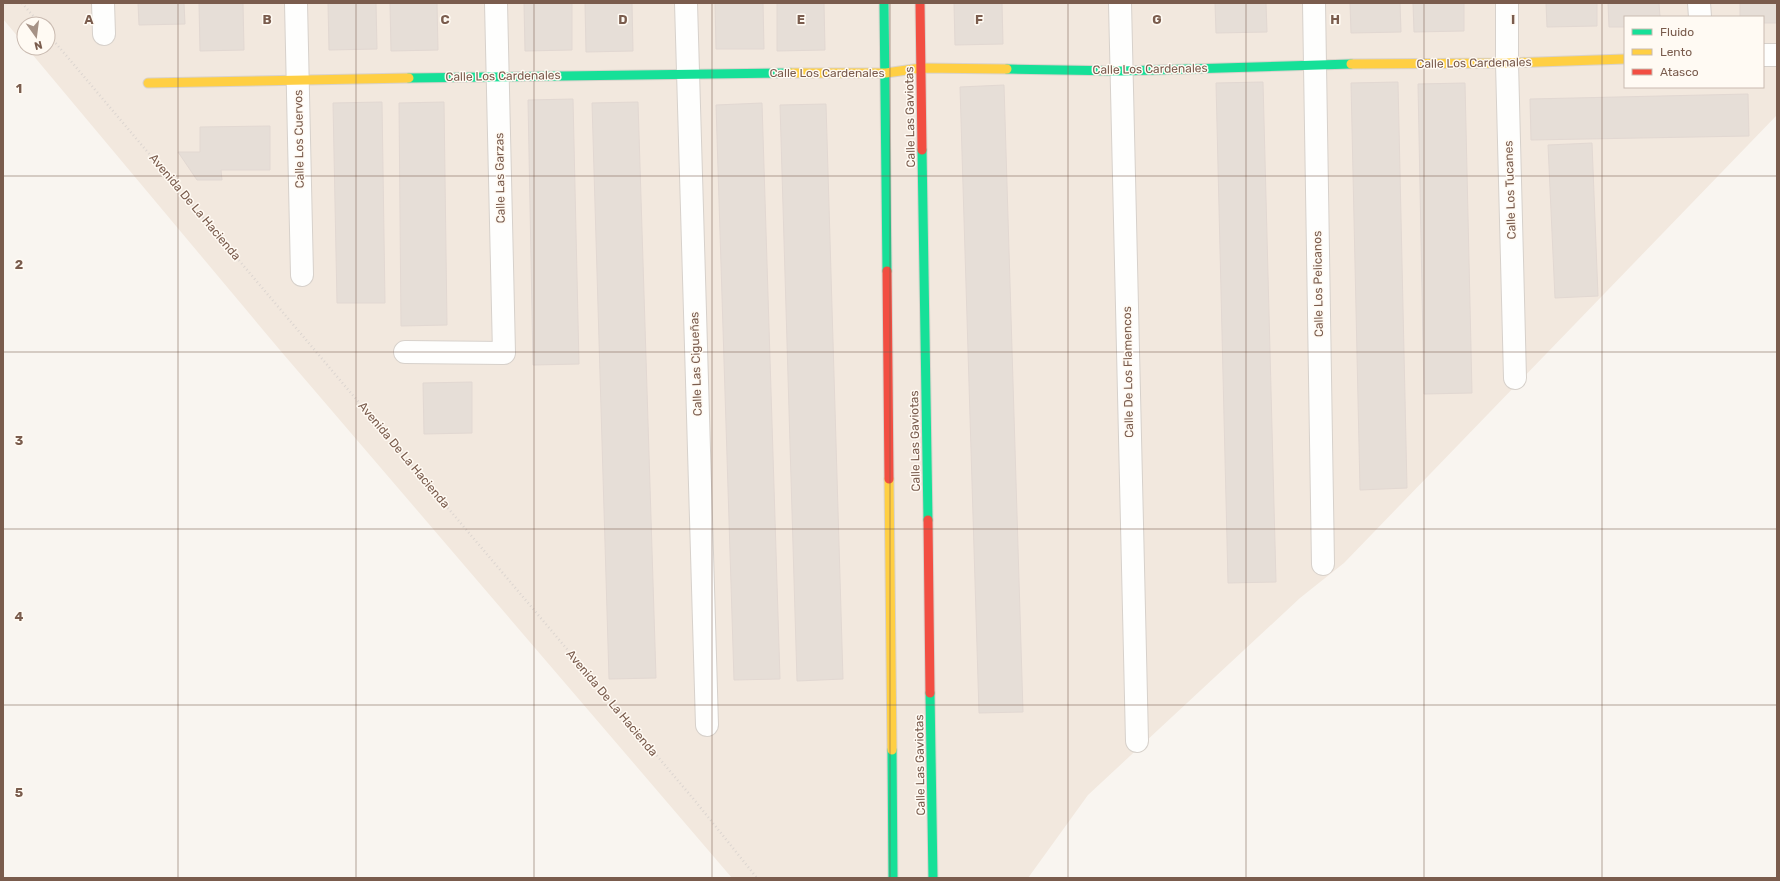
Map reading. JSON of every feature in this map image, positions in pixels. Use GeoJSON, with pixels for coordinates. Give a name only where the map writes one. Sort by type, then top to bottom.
{"type":"FeatureCollection","features":[{"type":"Feature","properties":{"kind":"street"},"geometry":{"type":"LineString","coordinates":[[103,3],[104,34]]}},
{"type":"Feature","properties":{"kind":"street","name":"Calle Los Cuervos"},"geometry":{"type":"LineString","coordinates":[[296,3],[302,275]]}},
{"type":"Feature","properties":{"kind":"street","name":"Calle Las Garzas"},"geometry":{"type":"LineString","coordinates":[[405,352],[504,353],[496,3]]}},
{"type":"Feature","properties":{"kind":"street","name":"Calle Las Cigueñas"},"geometry":{"type":"LineString","coordinates":[[686,3],[707,725]]}},
{"type":"Feature","properties":{"kind":"street","name":"Calle Las Gaviotas"},"geometry":{"type":"LineString","coordinates":[[884,3],[886,73],[894,854],[893,878]]}},
{"type":"Feature","properties":{"kind":"street","name":"Calle Las Gaviotas"},"geometry":{"type":"LineString","coordinates":[[920,3],[933,878]]}},
{"type":"Feature","properties":{"kind":"street","name":"Calle De Los Flamencos"},"geometry":{"type":"LineString","coordinates":[[1120,3],[1137,741]]}},
{"type":"Feature","properties":{"kind":"street","name":"Calle Los Pelicanos"},"geometry":{"type":"LineString","coordinates":[[1314,3],[1323,564]]}},
{"type":"Feature","properties":{"kind":"street","name":"Calle Los Tucanes"},"geometry":{"type":"LineString","coordinates":[[1507,3],[1507,63],[1515,378]]}},
{"type":"Feature","properties":{"kind":"street"},"geometry":{"type":"LineString","coordinates":[[1699,3],[1700,16]]}},
{"type":"Feature","properties":{"kind":"street"},"geometry":{"type":"LineString","coordinates":[[1764,55],[1777,55]]}},
{"type":"Feature","properties":{"kind":"street","name":"Calle Los Cardenales"},"geometry":{"type":"LineString","coordinates":[[148,83],[687,73],[886,73],[921,68],[1121,70],[1314,64],[1507,63],[1624,59]]}},
{"type":"Feature","properties":{"kind":"path"},"geometry":{"type":"LineString","coordinates":[[22,3],[33,16]]}},
{"type":"Feature","properties":{"kind":"path","name":"Avenida De La Hacienda"},"geometry":{"type":"LineString","coordinates":[[56,43],[686,790],[757,878]]}},
{"type":"Feature","properties":{"kind":"shaded area"},"geometry":{"type":"Polygon","coordinates":[[[3,3],[1777,3],[1777,115],[1344,563],[1300,598],[1088,795],[1028,878],[732,878],[279,349],[34,56],[56,56],[56,16],[16,16],[16,34],[3,19],[3,3]]]}},
{"type":"Feature","properties":{"kind":"building"},"geometry":{"type":"Polygon","coordinates":[[[138,3],[184,3],[185,24],[139,25],[138,3]]]}},
{"type":"Feature","properties":{"kind":"building"},"geometry":{"type":"Polygon","coordinates":[[[199,3],[243,3],[244,50],[200,51],[199,3]]]}},
{"type":"Feature","properties":{"kind":"building"},"geometry":{"type":"Polygon","coordinates":[[[328,3],[376,3],[377,49],[329,50],[328,3]]]}},
{"type":"Feature","properties":{"kind":"building"},"geometry":{"type":"Polygon","coordinates":[[[390,3],[437,3],[438,50],[391,51],[390,3]]]}},
{"type":"Feature","properties":{"kind":"building"},"geometry":{"type":"Polygon","coordinates":[[[524,3],[572,3],[572,50],[525,51],[524,3]]]}},
{"type":"Feature","properties":{"kind":"building"},"geometry":{"type":"Polygon","coordinates":[[[585,3],[632,3],[633,51],[586,52],[585,3]]]}},
{"type":"Feature","properties":{"kind":"building"},"geometry":{"type":"Polygon","coordinates":[[[715,3],[763,3],[764,49],[716,49],[715,3]]]}},
{"type":"Feature","properties":{"kind":"building"},"geometry":{"type":"Polygon","coordinates":[[[777,3],[824,3],[825,50],[777,51],[777,3]]]}},
{"type":"Feature","properties":{"kind":"building"},"geometry":{"type":"Polygon","coordinates":[[[954,3],[1002,3],[1003,44],[955,45],[954,3]]]}},
{"type":"Feature","properties":{"kind":"building"},"geometry":{"type":"Polygon","coordinates":[[[1215,3],[1266,3],[1267,32],[1216,33],[1215,3]]]}},
{"type":"Feature","properties":{"kind":"building"},"geometry":{"type":"Polygon","coordinates":[[[1350,3],[1400,3],[1401,32],[1351,33],[1350,3]]]}},
{"type":"Feature","properties":{"kind":"building"},"geometry":{"type":"Polygon","coordinates":[[[1413,3],[1464,3],[1464,31],[1414,32],[1413,3]]]}},
{"type":"Feature","properties":{"kind":"building"},"geometry":{"type":"Polygon","coordinates":[[[1546,3],[1597,3],[1597,26],[1547,27],[1546,3]]]}},
{"type":"Feature","properties":{"kind":"building"},"geometry":{"type":"Polygon","coordinates":[[[1608,3],[1659,3],[1660,16],[1624,16],[1624,27],[1609,27],[1608,3]]]}},
{"type":"Feature","properties":{"kind":"building"},"geometry":{"type":"Polygon","coordinates":[[[1740,3],[1777,3],[1777,23],[1764,23],[1764,16],[1740,16],[1740,3]]]}},
{"type":"Feature","properties":{"kind":"building"},"geometry":{"type":"Polygon","coordinates":[[[1263,82],[1276,582],[1228,583],[1216,83],[1263,82]]]}},
{"type":"Feature","properties":{"kind":"building"},"geometry":{"type":"Polygon","coordinates":[[[1398,82],[1407,488],[1360,490],[1351,83],[1398,82]]]}},
{"type":"Feature","properties":{"kind":"building"},"geometry":{"type":"Polygon","coordinates":[[[1465,83],[1472,393],[1424,394],[1418,84],[1465,83]]]}},
{"type":"Feature","properties":{"kind":"building"},"geometry":{"type":"Polygon","coordinates":[[[1004,85],[1023,712],[979,713],[960,87],[1004,85]]]}},
{"type":"Feature","properties":{"kind":"building"},"geometry":{"type":"Polygon","coordinates":[[[1748,94],[1749,136],[1531,140],[1530,99],[1748,94]]]}},
{"type":"Feature","properties":{"kind":"building"},"geometry":{"type":"Polygon","coordinates":[[[573,99],[579,364],[533,365],[528,100],[573,99]]]}},
{"type":"Feature","properties":{"kind":"building"},"geometry":{"type":"Polygon","coordinates":[[[382,102],[385,303],[337,303],[333,103],[382,102]]]}},
{"type":"Feature","properties":{"kind":"building"},"geometry":{"type":"Polygon","coordinates":[[[444,102],[447,325],[401,326],[399,103],[444,102]]]}},
{"type":"Feature","properties":{"kind":"building"},"geometry":{"type":"Polygon","coordinates":[[[638,102],[656,678],[609,679],[592,103],[638,102]]]}},
{"type":"Feature","properties":{"kind":"building"},"geometry":{"type":"Polygon","coordinates":[[[762,103],[780,679],[734,680],[716,105],[762,103]]]}},
{"type":"Feature","properties":{"kind":"building"},"geometry":{"type":"Polygon","coordinates":[[[826,104],[843,679],[797,681],[780,105],[826,104]]]}},
{"type":"Feature","properties":{"kind":"building"},"geometry":{"type":"Polygon","coordinates":[[[270,126],[270,170],[221,170],[222,180],[197,180],[178,152],[200,152],[200,127],[270,126]]]}},
{"type":"Feature","properties":{"kind":"building"},"geometry":{"type":"Polygon","coordinates":[[[1592,143],[1598,296],[1555,298],[1548,145],[1592,143]]]}},
{"type":"Feature","properties":{"kind":"building"},"geometry":{"type":"Polygon","coordinates":[[[472,382],[472,433],[424,434],[423,383],[472,382]]]}},
{"type":"Feature","properties":{"kind":"traffic: fast"},"geometry":{"type":"LineString","coordinates":[[884,3],[887,271]]}},
{"type":"Feature","properties":{"kind":"traffic: fast"},"geometry":{"type":"LineString","coordinates":[[1007,69],[1121,71],[1351,64]]}},
{"type":"Feature","properties":{"kind":"traffic: fast"},"geometry":{"type":"LineString","coordinates":[[409,78],[790,73]]}},
{"type":"Feature","properties":{"kind":"traffic: fast"},"geometry":{"type":"LineString","coordinates":[[922,150],[928,520]]}},
{"type":"Feature","properties":{"kind":"traffic: fast"},"geometry":{"type":"LineString","coordinates":[[930,693],[933,878]]}},
{"type":"Feature","properties":{"kind":"traffic: fast"},"geometry":{"type":"LineString","coordinates":[[892,750],[893,878]]}},
{"type":"Feature","properties":{"kind":"traffic: slow"},"geometry":{"type":"LineString","coordinates":[[1351,64],[1507,63],[1624,59]]}},
{"type":"Feature","properties":{"kind":"traffic: slow"},"geometry":{"type":"LineString","coordinates":[[790,73],[886,73],[921,68],[1007,69]]}},
{"type":"Feature","properties":{"kind":"traffic: slow"},"geometry":{"type":"LineString","coordinates":[[148,83],[409,78]]}},
{"type":"Feature","properties":{"kind":"traffic: slow"},"geometry":{"type":"LineString","coordinates":[[889,479],[892,750]]}},
{"type":"Feature","properties":{"kind":"traffic: jam"},"geometry":{"type":"LineString","coordinates":[[920,3],[922,150]]}},
{"type":"Feature","properties":{"kind":"traffic: jam"},"geometry":{"type":"LineString","coordinates":[[887,271],[889,479]]}},
{"type":"Feature","properties":{"kind":"traffic: jam"},"geometry":{"type":"LineString","coordinates":[[928,520],[930,693]]}}]}
